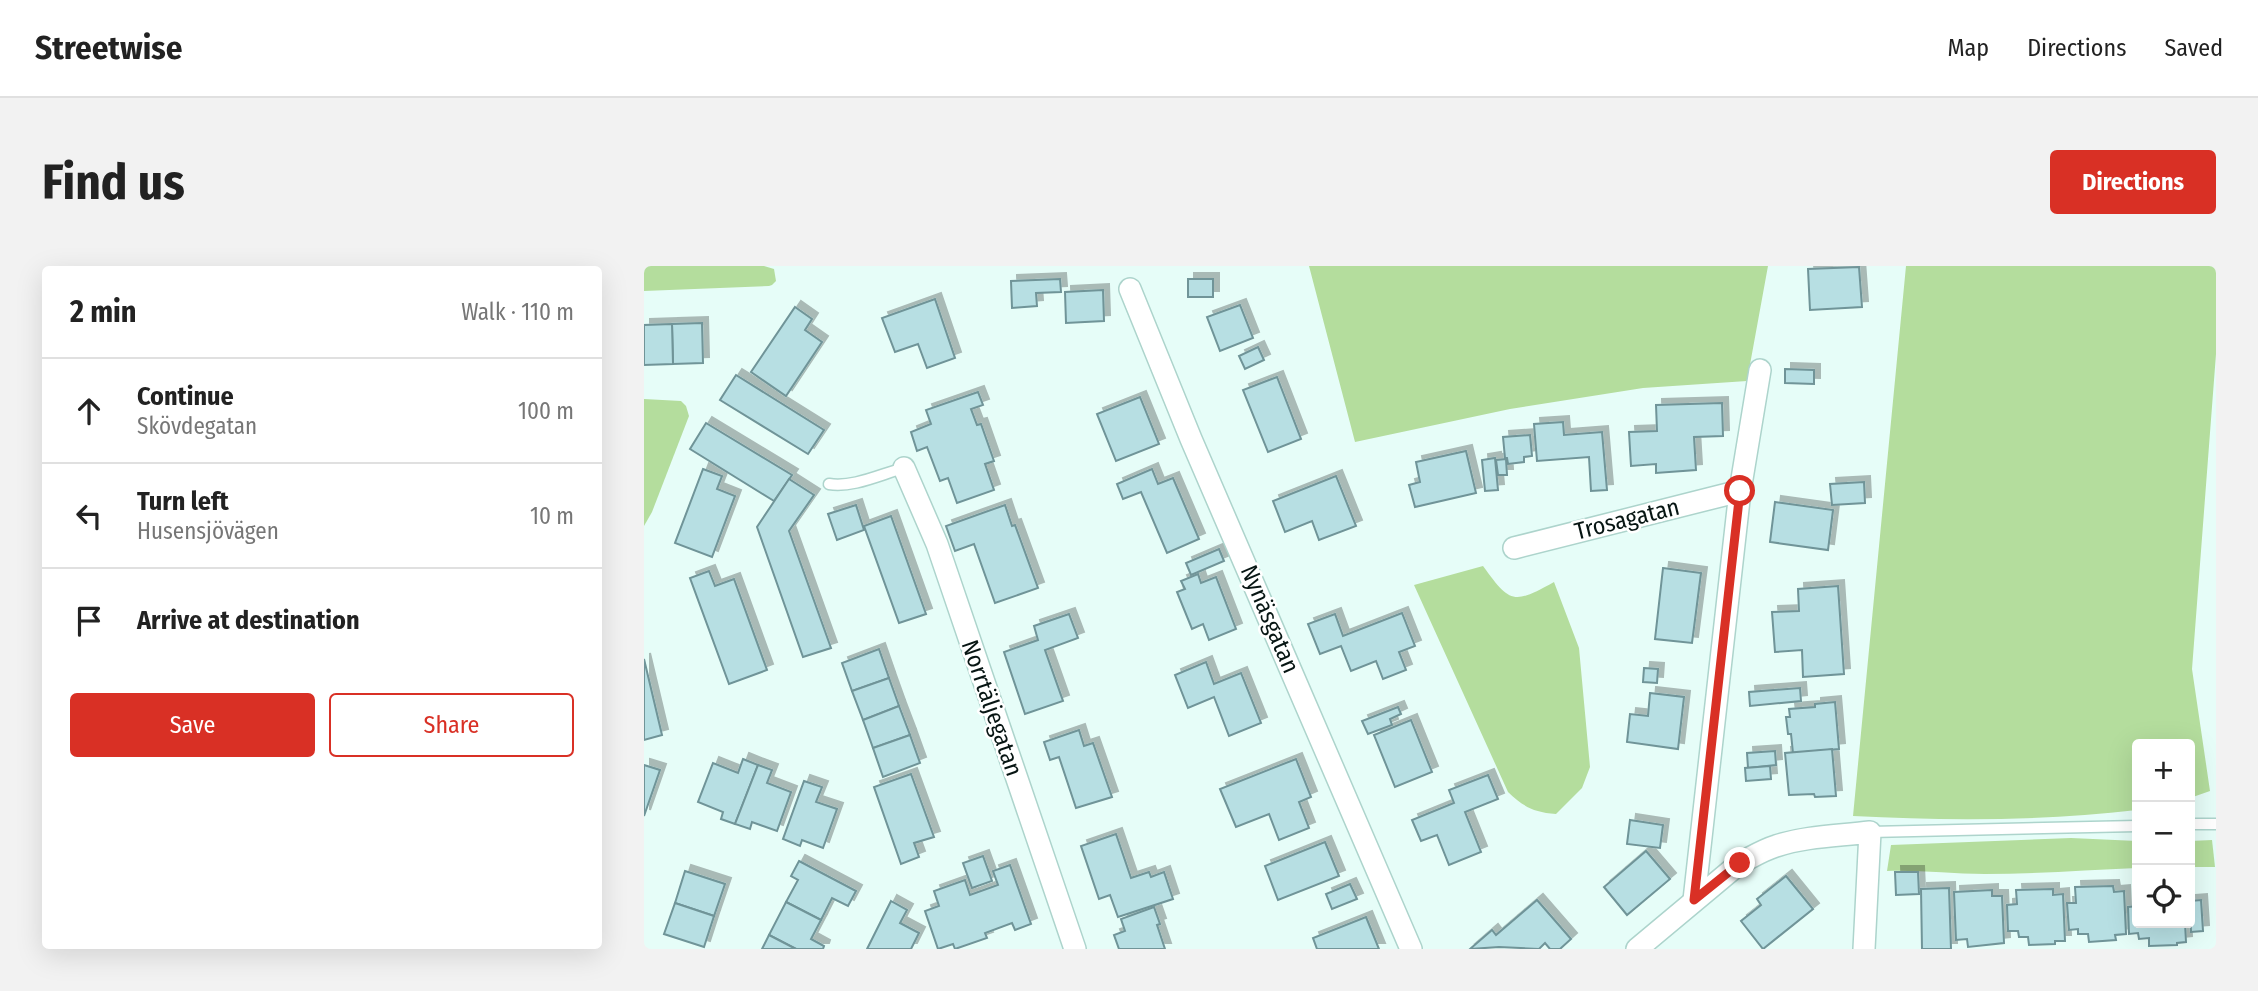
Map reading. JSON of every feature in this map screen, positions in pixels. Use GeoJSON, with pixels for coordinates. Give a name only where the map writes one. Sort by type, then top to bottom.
{"type":"FeatureCollection","features":[{"type":"Feature","properties":{"kind":"street","name":"Nynäsgatan"},"geometry":{"type":"LineString","coordinates":[[1130,289],[1191,439],[1411,949]]}},
{"type":"Feature","properties":{"kind":"street"},"geometry":{"type":"LineString","coordinates":[[1694,900],[1740,491],[1760,370]]}},
{"type":"Feature","properties":{"kind":"street","name":"Norrtäljegatan"},"geometry":{"type":"LineString","coordinates":[[904,468],[937,544],[1075,949]]}},
{"type":"Feature","properties":{"kind":"street","name":"Trosagatan"},"geometry":{"type":"LineString","coordinates":[[1514,548],[1740,491]]}},
{"type":"Feature","properties":{"kind":"street"},"geometry":{"type":"LineString","coordinates":[[1637,949],[1740,863],[1775,846],[1803,839],[1870,832],[1864,949]]}},
{"type":"Feature","properties":{"kind":"lane"},"geometry":{"type":"LineString","coordinates":[[829,484],[849,483],[904,468]]}},
{"type":"Feature","properties":{"kind":"lane"},"geometry":{"type":"LineString","coordinates":[[2195,824],[2216,824]]}},
{"type":"Feature","properties":{"kind":"lane"},"geometry":{"type":"LineString","coordinates":[[1870,832],[2132,826]]}},
{"type":"Feature","properties":{"kind":"green space"},"geometry":{"type":"Polygon","coordinates":[[[644,266],[764,266],[774,269],[776,281],[769,286],[644,291],[644,266]]]}},
{"type":"Feature","properties":{"kind":"green space"},"geometry":{"type":"Polygon","coordinates":[[[1309,266],[1768,266],[1747,381],[1643,388],[1510,409],[1355,442],[1309,266]]]}},
{"type":"Feature","properties":{"kind":"green space"},"geometry":{"type":"Polygon","coordinates":[[[1906,266],[2216,266],[2216,354],[2192,669],[2210,791],[2195,796],[2195,739],[2132,739],[2132,810],[1995,819],[1853,816],[1906,266]]]}},
{"type":"Feature","properties":{"kind":"green space"},"geometry":{"type":"Polygon","coordinates":[[[644,399],[681,401],[689,416],[652,512],[644,526],[644,399]]]}},
{"type":"Feature","properties":{"kind":"green space"},"geometry":{"type":"Polygon","coordinates":[[[1483,566],[1500,587],[1513,596],[1521,597],[1554,582],[1579,648],[1590,767],[1582,788],[1556,814],[1529,808],[1508,792],[1414,585],[1483,566]]]}},
{"type":"Feature","properties":{"kind":"green space"},"geometry":{"type":"Polygon","coordinates":[[[2071,838],[2132,841],[2132,868],[2004,874],[1887,871],[1891,845],[2071,838]]]}},
{"type":"Feature","properties":{"kind":"green space"},"geometry":{"type":"Polygon","coordinates":[[[2212,840],[2215,867],[2195,867],[2195,841],[2212,840]]]}},
{"type":"Feature","properties":{"kind":"building"},"geometry":{"type":"Polygon","coordinates":[[[1859,267],[1862,307],[1810,310],[1808,269],[1859,267]]]}},
{"type":"Feature","properties":{"kind":"building"},"geometry":{"type":"Polygon","coordinates":[[[1060,279],[1061,292],[1036,293],[1037,306],[1012,308],[1011,281],[1060,279]]]}},
{"type":"Feature","properties":{"kind":"building"},"geometry":{"type":"Polygon","coordinates":[[[1188,279],[1213,279],[1213,297],[1188,297],[1188,279]]]}},
{"type":"Feature","properties":{"kind":"building"},"geometry":{"type":"Polygon","coordinates":[[[1103,290],[1104,321],[1066,323],[1065,292],[1103,290]]]}},
{"type":"Feature","properties":{"kind":"building"},"geometry":{"type":"Polygon","coordinates":[[[935,299],[955,358],[927,368],[918,344],[895,352],[882,318],[935,299]]]}},
{"type":"Feature","properties":{"kind":"building"},"geometry":{"type":"Polygon","coordinates":[[[1240,305],[1253,338],[1220,351],[1207,317],[1240,305]]]}},
{"type":"Feature","properties":{"kind":"building"},"geometry":{"type":"Polygon","coordinates":[[[795,307],[812,319],[805,330],[822,342],[786,396],[751,372],[795,307]]]}},
{"type":"Feature","properties":{"kind":"building"},"geometry":{"type":"Polygon","coordinates":[[[702,323],[703,363],[673,364],[672,324],[702,323]]]}},
{"type":"Feature","properties":{"kind":"building"},"geometry":{"type":"Polygon","coordinates":[[[672,324],[673,364],[644,365],[644,325],[672,324]]]}},
{"type":"Feature","properties":{"kind":"building"},"geometry":{"type":"Polygon","coordinates":[[[1258,347],[1264,360],[1245,369],[1239,356],[1258,347]]]}},
{"type":"Feature","properties":{"kind":"building"},"geometry":{"type":"Polygon","coordinates":[[[1785,369],[1814,370],[1814,384],[1785,383],[1785,369]]]}},
{"type":"Feature","properties":{"kind":"building"},"geometry":{"type":"Polygon","coordinates":[[[736,375],[824,430],[808,454],[720,400],[736,375]]]}},
{"type":"Feature","properties":{"kind":"building"},"geometry":{"type":"Polygon","coordinates":[[[1277,377],[1301,439],[1268,452],[1243,390],[1277,377]]]}},
{"type":"Feature","properties":{"kind":"building"},"geometry":{"type":"Polygon","coordinates":[[[978,392],[983,405],[971,409],[977,425],[981,424],[994,461],[985,464],[994,490],[957,503],[948,478],[940,481],[927,447],[917,451],[911,432],[931,424],[926,410],[978,392]]]}},
{"type":"Feature","properties":{"kind":"building"},"geometry":{"type":"Polygon","coordinates":[[[1140,397],[1159,444],[1116,461],[1097,414],[1140,397]]]}},
{"type":"Feature","properties":{"kind":"building"},"geometry":{"type":"Polygon","coordinates":[[[1722,403],[1723,436],[1694,437],[1696,470],[1656,473],[1656,464],[1631,466],[1629,432],[1657,431],[1656,405],[1722,403]]]}},
{"type":"Feature","properties":{"kind":"building"},"geometry":{"type":"Polygon","coordinates":[[[1563,422],[1564,435],[1602,432],[1607,490],[1591,491],[1589,457],[1537,461],[1534,424],[1563,422]]]}},
{"type":"Feature","properties":{"kind":"building"},"geometry":{"type":"Polygon","coordinates":[[[706,423],[792,475],[774,501],[690,449],[706,423]]]}},
{"type":"Feature","properties":{"kind":"building"},"geometry":{"type":"Polygon","coordinates":[[[1530,435],[1532,456],[1524,457],[1524,462],[1508,464],[1503,437],[1530,435]]]}},
{"type":"Feature","properties":{"kind":"building"},"geometry":{"type":"Polygon","coordinates":[[[1466,451],[1476,493],[1415,507],[1409,485],[1420,482],[1416,462],[1466,451]]]}},
{"type":"Feature","properties":{"kind":"building"},"geometry":{"type":"Polygon","coordinates":[[[1495,458],[1498,490],[1485,491],[1482,460],[1495,458]]]}},
{"type":"Feature","properties":{"kind":"building"},"geometry":{"type":"Polygon","coordinates":[[[1506,459],[1507,475],[1498,475],[1496,460],[1506,459]]]}},
{"type":"Feature","properties":{"kind":"building"},"geometry":{"type":"Polygon","coordinates":[[[703,469],[722,476],[717,489],[735,496],[712,557],[675,543],[703,469]]]}},
{"type":"Feature","properties":{"kind":"building"},"geometry":{"type":"Polygon","coordinates":[[[1152,469],[1158,484],[1173,478],[1199,539],[1167,553],[1141,492],[1123,499],[1117,484],[1152,469]]]}},
{"type":"Feature","properties":{"kind":"building"},"geometry":{"type":"Polygon","coordinates":[[[1336,476],[1356,526],[1319,540],[1312,521],[1285,532],[1273,501],[1336,476]]]}},
{"type":"Feature","properties":{"kind":"building"},"geometry":{"type":"Polygon","coordinates":[[[789,479],[814,495],[789,531],[831,648],[803,657],[757,527],[789,479]]]}},
{"type":"Feature","properties":{"kind":"building"},"geometry":{"type":"Polygon","coordinates":[[[1864,482],[1865,503],[1832,505],[1830,484],[1864,482]]]}},
{"type":"Feature","properties":{"kind":"building"},"geometry":{"type":"Polygon","coordinates":[[[1775,502],[1833,510],[1828,550],[1770,542],[1775,502]]]}},
{"type":"Feature","properties":{"kind":"building"},"geometry":{"type":"Polygon","coordinates":[[[856,505],[864,530],[837,540],[828,514],[856,505]]]}},
{"type":"Feature","properties":{"kind":"building"},"geometry":{"type":"Polygon","coordinates":[[[1005,505],[1038,588],[995,603],[974,544],[955,551],[946,526],[1005,505]]]}},
{"type":"Feature","properties":{"kind":"building"},"geometry":{"type":"Polygon","coordinates":[[[891,516],[926,614],[899,623],[864,526],[891,516]]]}},
{"type":"Feature","properties":{"kind":"building"},"geometry":{"type":"Polygon","coordinates":[[[1219,549],[1224,561],[1191,575],[1186,563],[1219,549]]]}},
{"type":"Feature","properties":{"kind":"building"},"geometry":{"type":"Polygon","coordinates":[[[1663,568],[1701,573],[1692,643],[1655,639],[1663,568]]]}},
{"type":"Feature","properties":{"kind":"building"},"geometry":{"type":"Polygon","coordinates":[[[709,571],[715,586],[734,579],[767,670],[729,684],[690,578],[709,571]]]}},
{"type":"Feature","properties":{"kind":"building"},"geometry":{"type":"Polygon","coordinates":[[[1198,574],[1201,583],[1216,577],[1236,629],[1209,640],[1203,624],[1192,629],[1177,592],[1185,589],[1181,581],[1198,574]]]}},
{"type":"Feature","properties":{"kind":"building"},"geometry":{"type":"Polygon","coordinates":[[[1838,586],[1844,674],[1803,677],[1802,650],[1775,652],[1772,612],[1799,611],[1798,589],[1838,586]]]}},
{"type":"Feature","properties":{"kind":"building"},"geometry":{"type":"Polygon","coordinates":[[[1402,613],[1415,646],[1399,652],[1406,670],[1383,679],[1376,661],[1351,671],[1341,646],[1320,654],[1308,624],[1335,614],[1343,636],[1402,613]]]}},
{"type":"Feature","properties":{"kind":"building"},"geometry":{"type":"Polygon","coordinates":[[[1069,614],[1078,638],[1045,650],[1063,701],[1025,714],[1004,652],[1038,640],[1034,626],[1069,614]]]}},
{"type":"Feature","properties":{"kind":"building"},"geometry":{"type":"Polygon","coordinates":[[[879,649],[889,678],[852,691],[842,663],[879,649]]]}},
{"type":"Feature","properties":{"kind":"building"},"geometry":{"type":"Polygon","coordinates":[[[644,659],[662,735],[644,740],[644,659]]]}},
{"type":"Feature","properties":{"kind":"building"},"geometry":{"type":"Polygon","coordinates":[[[1206,662],[1214,684],[1241,673],[1261,723],[1229,736],[1214,697],[1188,708],[1175,675],[1206,662]]]}},
{"type":"Feature","properties":{"kind":"building"},"geometry":{"type":"Polygon","coordinates":[[[1644,668],[1658,669],[1657,683],[1643,682],[1644,668]]]}},
{"type":"Feature","properties":{"kind":"building"},"geometry":{"type":"Polygon","coordinates":[[[889,678],[899,706],[863,720],[852,691],[889,678]]]}},
{"type":"Feature","properties":{"kind":"building"},"geometry":{"type":"Polygon","coordinates":[[[1800,688],[1801,701],[1750,706],[1749,692],[1800,688]]]}},
{"type":"Feature","properties":{"kind":"building"},"geometry":{"type":"Polygon","coordinates":[[[1650,693],[1684,697],[1678,749],[1627,742],[1630,714],[1648,716],[1650,693]]]}},
{"type":"Feature","properties":{"kind":"building"},"geometry":{"type":"Polygon","coordinates":[[[1835,702],[1839,749],[1793,753],[1786,717],[1790,717],[1789,709],[1835,702]]]}},
{"type":"Feature","properties":{"kind":"building"},"geometry":{"type":"Polygon","coordinates":[[[899,706],[910,735],[873,748],[863,720],[899,706]]]}},
{"type":"Feature","properties":{"kind":"building"},"geometry":{"type":"Polygon","coordinates":[[[1398,707],[1401,714],[1390,719],[1392,725],[1368,734],[1362,721],[1398,707]]]}},
{"type":"Feature","properties":{"kind":"building"},"geometry":{"type":"Polygon","coordinates":[[[1411,720],[1432,772],[1395,787],[1374,735],[1411,720]]]}},
{"type":"Feature","properties":{"kind":"building"},"geometry":{"type":"Polygon","coordinates":[[[1079,730],[1084,746],[1093,743],[1112,797],[1076,808],[1059,757],[1050,760],[1044,742],[1079,730]]]}},
{"type":"Feature","properties":{"kind":"building"},"geometry":{"type":"Polygon","coordinates":[[[910,735],[920,763],[883,777],[873,748],[910,735]]]}},
{"type":"Feature","properties":{"kind":"building"},"geometry":{"type":"Polygon","coordinates":[[[1832,749],[1836,796],[1789,795],[1785,753],[1832,749]]]}},
{"type":"Feature","properties":{"kind":"building"},"geometry":{"type":"Polygon","coordinates":[[[1775,751],[1776,765],[1748,768],[1747,753],[1775,751]]]}},
{"type":"Feature","properties":{"kind":"building"},"geometry":{"type":"Polygon","coordinates":[[[743,759],[758,765],[735,824],[721,819],[723,812],[698,802],[713,763],[738,773],[743,759]]]}},
{"type":"Feature","properties":{"kind":"building"},"geometry":{"type":"Polygon","coordinates":[[[1296,759],[1311,797],[1299,802],[1309,828],[1279,840],[1269,814],[1236,827],[1220,789],[1296,759]]]}},
{"type":"Feature","properties":{"kind":"building"},"geometry":{"type":"Polygon","coordinates":[[[644,765],[660,770],[644,816],[644,765]]]}},
{"type":"Feature","properties":{"kind":"building"},"geometry":{"type":"Polygon","coordinates":[[[758,765],[772,770],[767,783],[791,792],[777,831],[752,822],[750,829],[735,824],[758,765]]]}},
{"type":"Feature","properties":{"kind":"building"},"geometry":{"type":"Polygon","coordinates":[[[1770,766],[1771,779],[1746,781],[1745,768],[1770,766]]]}},
{"type":"Feature","properties":{"kind":"building"},"geometry":{"type":"Polygon","coordinates":[[[911,774],[934,837],[914,843],[919,857],[901,864],[874,787],[911,774]]]}},
{"type":"Feature","properties":{"kind":"building"},"geometry":{"type":"Polygon","coordinates":[[[1488,775],[1498,799],[1465,812],[1481,852],[1449,865],[1437,835],[1421,841],[1412,820],[1454,803],[1449,790],[1488,775]]]}},
{"type":"Feature","properties":{"kind":"building"},"geometry":{"type":"Polygon","coordinates":[[[804,781],[822,787],[816,802],[837,809],[823,848],[802,840],[800,846],[783,839],[804,781]]]}},
{"type":"Feature","properties":{"kind":"building"},"geometry":{"type":"Polygon","coordinates":[[[1630,820],[1663,825],[1660,848],[1627,844],[1630,820]]]}},
{"type":"Feature","properties":{"kind":"building"},"geometry":{"type":"Polygon","coordinates":[[[1116,834],[1131,878],[1149,872],[1151,877],[1164,872],[1173,899],[1118,917],[1110,895],[1099,899],[1081,846],[1116,834]]]}},
{"type":"Feature","properties":{"kind":"building"},"geometry":{"type":"Polygon","coordinates":[[[1325,842],[1339,876],[1278,900],[1265,866],[1325,842]]]}},
{"type":"Feature","properties":{"kind":"building"},"geometry":{"type":"Polygon","coordinates":[[[1646,851],[1670,879],[1627,915],[1604,887],[1646,851]]]}},
{"type":"Feature","properties":{"kind":"building"},"geometry":{"type":"Polygon","coordinates":[[[983,856],[992,881],[972,888],[963,863],[983,856]]]}},
{"type":"Feature","properties":{"kind":"building"},"geometry":{"type":"Polygon","coordinates":[[[799,861],[856,891],[848,906],[832,898],[821,920],[786,902],[798,880],[791,876],[799,861]]]}},
{"type":"Feature","properties":{"kind":"building"},"geometry":{"type":"Polygon","coordinates":[[[1010,865],[1031,924],[1015,930],[1012,923],[985,933],[987,938],[955,949],[953,944],[938,949],[925,911],[939,906],[934,891],[965,880],[970,895],[998,885],[993,871],[1010,865]]]}},
{"type":"Feature","properties":{"kind":"building"},"geometry":{"type":"Polygon","coordinates":[[[685,871],[725,884],[714,916],[675,903],[685,871]]]}},
{"type":"Feature","properties":{"kind":"building"},"geometry":{"type":"Polygon","coordinates":[[[1895,872],[1918,872],[1919,894],[1896,895],[1895,872]]]}},
{"type":"Feature","properties":{"kind":"building"},"geometry":{"type":"Polygon","coordinates":[[[1786,876],[1813,909],[1763,949],[1741,921],[1761,905],[1757,899],[1786,876]]]}},
{"type":"Feature","properties":{"kind":"building"},"geometry":{"type":"Polygon","coordinates":[[[1350,884],[1357,899],[1332,909],[1326,894],[1350,884]]]}},
{"type":"Feature","properties":{"kind":"building"},"geometry":{"type":"Polygon","coordinates":[[[2113,886],[2114,892],[2124,891],[2126,934],[2115,935],[2116,940],[2089,942],[2088,934],[2078,934],[2078,929],[2069,930],[2067,903],[2076,903],[2075,887],[2113,886]]]}},
{"type":"Feature","properties":{"kind":"building"},"geometry":{"type":"Polygon","coordinates":[[[1949,888],[1951,949],[1922,949],[1921,889],[1949,888]]]}},
{"type":"Feature","properties":{"kind":"building"},"geometry":{"type":"Polygon","coordinates":[[[2053,889],[2053,895],[2063,894],[2065,941],[2029,945],[2028,937],[2019,937],[2018,931],[2008,931],[2007,905],[2017,904],[2016,890],[2053,889]]]}},
{"type":"Feature","properties":{"kind":"building"},"geometry":{"type":"Polygon","coordinates":[[[1992,890],[1992,896],[2002,896],[2004,943],[1968,947],[1967,939],[1956,940],[1954,892],[1992,890]]]}},
{"type":"Feature","properties":{"kind":"building"},"geometry":{"type":"Polygon","coordinates":[[[1537,900],[1571,939],[1560,949],[1550,949],[1545,943],[1539,949],[1470,949],[1492,930],[1496,935],[1537,900]]]}},
{"type":"Feature","properties":{"kind":"building"},"geometry":{"type":"Polygon","coordinates":[[[2201,900],[2203,931],[2191,932],[2191,928],[2195,928],[2195,901],[2201,900]]]}},
{"type":"Feature","properties":{"kind":"building"},"geometry":{"type":"Polygon","coordinates":[[[891,901],[907,910],[900,923],[919,933],[911,949],[867,949],[891,901]]]}},
{"type":"Feature","properties":{"kind":"building"},"geometry":{"type":"Polygon","coordinates":[[[786,902],[821,920],[811,939],[824,946],[823,949],[796,949],[769,935],[786,902]]]}},
{"type":"Feature","properties":{"kind":"building"},"geometry":{"type":"Polygon","coordinates":[[[675,903],[714,916],[704,947],[664,934],[675,903]]]}},
{"type":"Feature","properties":{"kind":"building"},"geometry":{"type":"Polygon","coordinates":[[[1154,907],[1165,949],[1119,949],[1114,935],[1125,931],[1121,919],[1154,907]]]}},
{"type":"Feature","properties":{"kind":"building"},"geometry":{"type":"Polygon","coordinates":[[[2128,907],[2132,907],[2132,928],[2185,928],[2186,942],[2149,946],[2149,938],[2139,939],[2138,933],[2129,934],[2128,907]]]}},
{"type":"Feature","properties":{"kind":"building"},"geometry":{"type":"Polygon","coordinates":[[[1366,917],[1379,949],[1317,949],[1313,938],[1366,917]]]}},
{"type":"Feature","properties":{"kind":"building"},"geometry":{"type":"Polygon","coordinates":[[[769,935],[796,949],[762,949],[769,935]]]}},
{"type":"Feature","properties":{"kind":"route"},"geometry":{"type":"LineString","coordinates":[[1740,491],[1694,900],[1740,863]]}}]}
